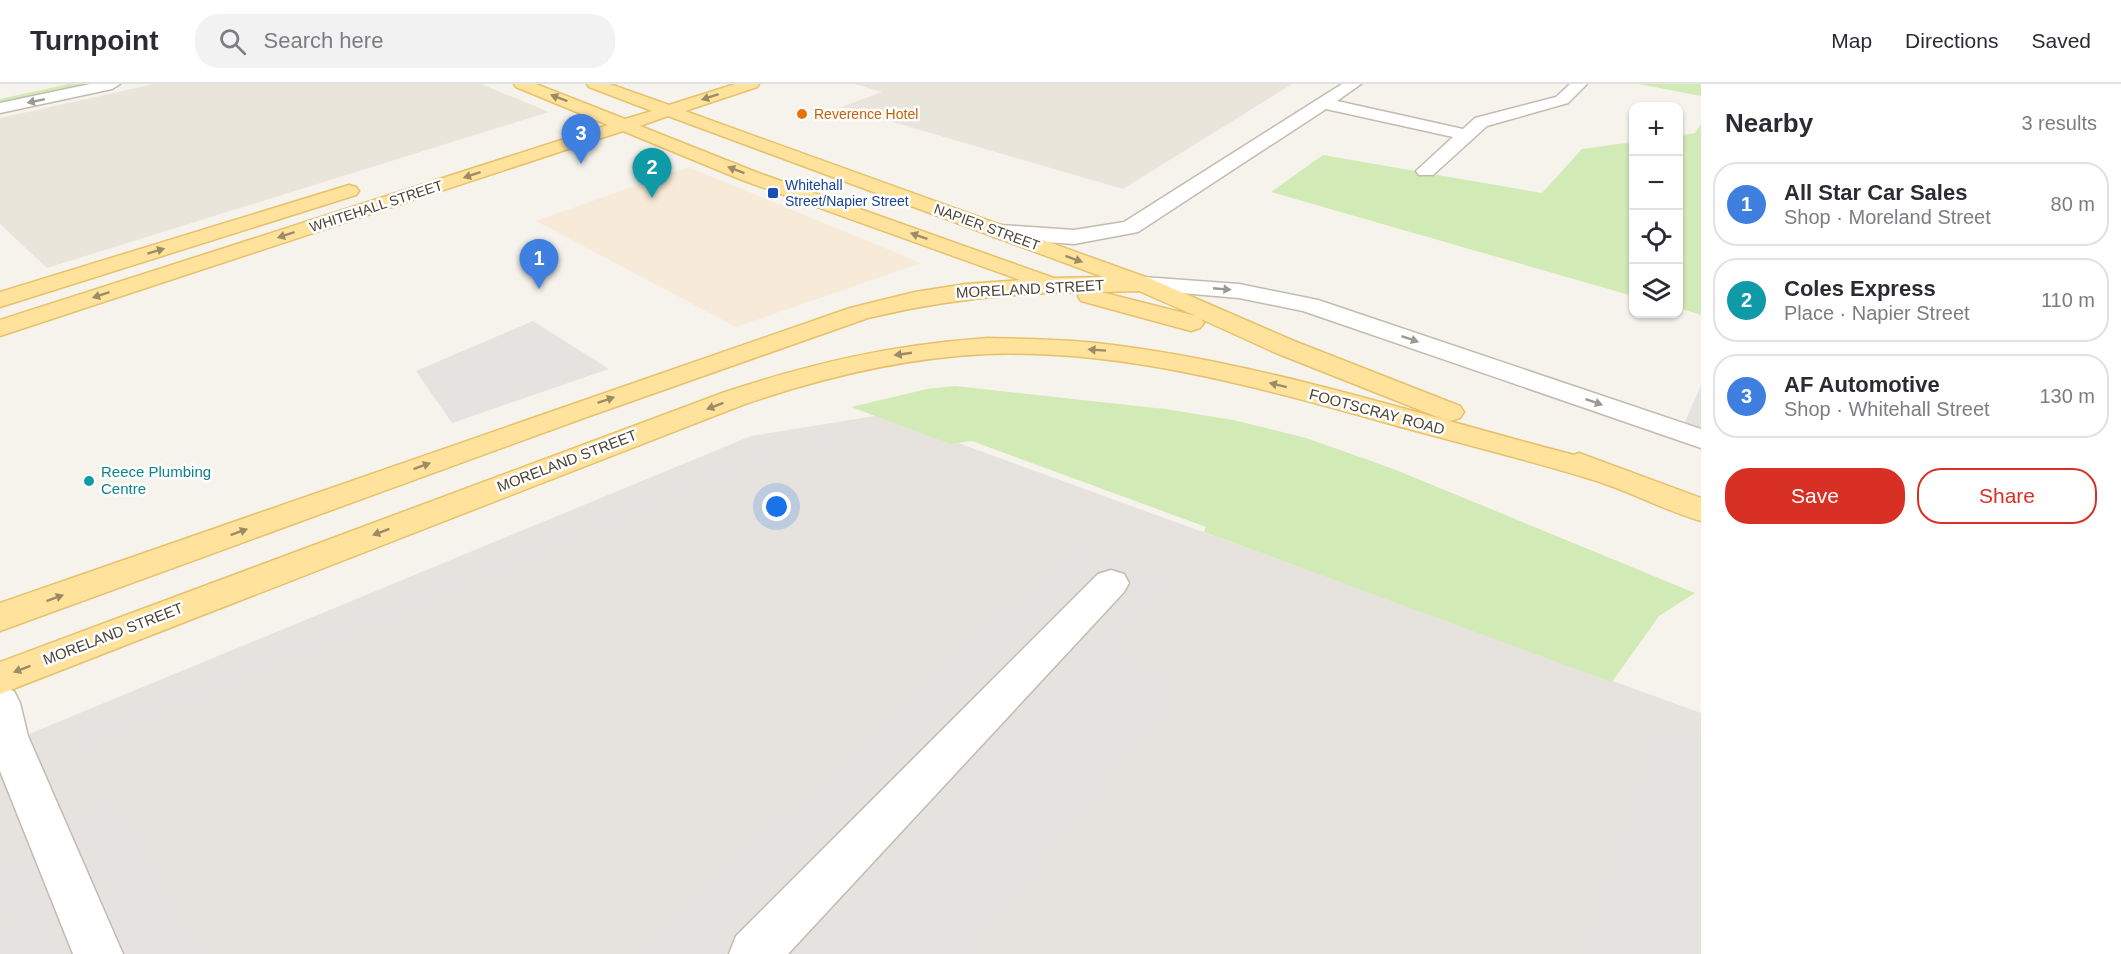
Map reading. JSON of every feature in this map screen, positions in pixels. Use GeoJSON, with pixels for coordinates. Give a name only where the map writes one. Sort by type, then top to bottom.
{"type":"FeatureCollection","features":[{"type":"Feature","properties":{"kind":"main road"},"geometry":{"type":"LineString","coordinates":[[522,84],[758,179],[1056,285]]}},
{"type":"Feature","properties":{"kind":"main road","name":"NAPIER STREET"},"geometry":{"type":"LineString","coordinates":[[595,84],[1143,284]]}},
{"type":"Feature","properties":{"kind":"main road","name":"WHITEHALL STREET"},"geometry":{"type":"LineString","coordinates":[[0,328],[751,84]]}},
{"type":"Feature","properties":{"kind":"main road"},"geometry":{"type":"LineString","coordinates":[[572,122],[658,92]]}},
{"type":"Feature","properties":{"kind":"main road","name":"WHITEHALL STREET"},"geometry":{"type":"LineString","coordinates":[[0,300],[369,185]]}},
{"type":"Feature","properties":{"kind":"main road","name":"MORELAND STREET"},"geometry":{"type":"LineString","coordinates":[[0,617],[859,313],[938,295],[1056,285],[1143,284]]}},
{"type":"Feature","properties":{"kind":"main road","name":"FOOTSCRAY ROAD"},"geometry":{"type":"LineString","coordinates":[[1143,284],[1285,347],[1701,510]]}},
{"type":"Feature","properties":{"kind":"main road","name":"FOOTSCRAY ROAD"},"geometry":{"type":"LineString","coordinates":[[1056,285],[1285,347]]}},
{"type":"Feature","properties":{"kind":"main road","name":"MORELAND STREET"},"geometry":{"type":"LineString","coordinates":[[0,678],[483,492],[787,380],[842,365],[934,350],[1059,348],[1101,350],[1155,358]]}},
{"type":"Feature","properties":{"kind":"main road","name":"FOOTSCRAY ROAD"},"geometry":{"type":"LineString","coordinates":[[1155,358],[1269,383],[1598,471]]}},
{"type":"Feature","properties":{"kind":"street"},"geometry":{"type":"LineString","coordinates":[[0,94],[47,84]]}},
{"type":"Feature","properties":{"kind":"street"},"geometry":{"type":"LineString","coordinates":[[0,108],[112,84]]}},
{"type":"Feature","properties":{"kind":"street"},"geometry":{"type":"LineString","coordinates":[[1001,232],[1074,237],[1131,227],[1353,84]]}},
{"type":"Feature","properties":{"kind":"street"},"geometry":{"type":"LineString","coordinates":[[1426,171],[1481,122],[1562,100],[1579,84]]}},
{"type":"Feature","properties":{"kind":"street"},"geometry":{"type":"LineString","coordinates":[[1323,103],[1466,135]]}},
{"type":"Feature","properties":{"kind":"street"},"geometry":{"type":"LineString","coordinates":[[1143,284],[1239,291],[1309,305],[1701,439]]}},
{"type":"Feature","properties":{"kind":"street"},"geometry":{"type":"LineString","coordinates":[[754,954],[1111,583]]}},
{"type":"Feature","properties":{"kind":"street"},"geometry":{"type":"LineString","coordinates":[[0,703],[7,736],[98,954]]}},
{"type":"Feature","properties":{"kind":"shaded area"},"geometry":{"type":"Polygon","coordinates":[[[154,84],[481,84],[549,112],[47,268],[0,224],[0,118],[154,84]]]}},
{"type":"Feature","properties":{"kind":"shaded area"},"geometry":{"type":"Polygon","coordinates":[[[855,84],[1292,84],[1123,189],[841,107],[882,92],[855,84]]]}},
{"type":"Feature","properties":{"kind":"shaded area"},"geometry":{"type":"Polygon","coordinates":[[[688,167],[921,263],[736,327],[536,221],[688,167]]]}},
{"type":"Feature","properties":{"kind":"shaded area"},"geometry":{"type":"Polygon","coordinates":[[[533,321],[609,369],[452,423],[416,371],[533,321]]]}},
{"type":"Feature","properties":{"kind":"shaded area"},"geometry":{"type":"Polygon","coordinates":[[[1701,385],[1701,448],[1677,440],[1701,385]]]}},
{"type":"Feature","properties":{"kind":"shaded area"},"geometry":{"type":"Polygon","coordinates":[[[881,415],[1701,713],[1701,954],[0,954],[0,746],[751,436],[881,415]]]}},
{"type":"Feature","properties":{"kind":"shaded area"},"geometry":{"type":"Polygon","coordinates":[[[878,418],[890,435],[764,465],[79,756],[75,725],[747,448],[878,418]]]}},
{"type":"Feature","properties":{"kind":"shaded area"},"geometry":{"type":"Polygon","coordinates":[[[1074,538],[1179,579],[1118,646],[1190,688],[977,954],[625,954],[1074,538]]]}},
{"type":"Feature","properties":{"kind":"shaded area"},"geometry":{"type":"Polygon","coordinates":[[[1659,716],[1701,736],[1701,954],[1576,954],[1659,716]]]}},
{"type":"Feature","properties":{"kind":"shaded area"},"geometry":{"type":"Polygon","coordinates":[[[115,788],[210,954],[0,954],[0,922],[7,918],[0,901],[0,856],[115,788]]]}},
{"type":"Feature","properties":{"kind":"green space"},"geometry":{"type":"Polygon","coordinates":[[[69,84],[98,84],[0,105],[0,99],[69,84]]]}},
{"type":"Feature","properties":{"kind":"green space"},"geometry":{"type":"Polygon","coordinates":[[[1639,84],[1701,84],[1701,96],[1639,84]]]}},
{"type":"Feature","properties":{"kind":"green space"},"geometry":{"type":"Polygon","coordinates":[[[1701,124],[1701,315],[1683,309],[1683,135],[1695,133],[1701,124]]]}},
{"type":"Feature","properties":{"kind":"green space"},"geometry":{"type":"Polygon","coordinates":[[[1629,143],[1629,295],[1271,192],[1323,155],[1542,193],[1582,149],[1629,143]]]}},
{"type":"Feature","properties":{"kind":"green space"},"geometry":{"type":"Polygon","coordinates":[[[955,386],[1165,409],[1233,420],[1306,438],[1391,468],[1695,593],[1659,616],[1612,682],[1204,532],[1206,527],[972,441],[951,444],[851,407],[927,389],[955,386]]]}},
{"type":"Feature","properties":{"kind":"place","name":"Reverence Hotel"},"geometry":{"type":"Point","coordinates":[802,114]}},
{"type":"Feature","properties":{"kind":"place","name":"AF Automotive"},"geometry":{"type":"Point","coordinates":[581,164]}},
{"type":"Feature","properties":{"kind":"place","name":"Whitehall Street/Napier Street"},"geometry":{"type":"Point","coordinates":[773,193]}},
{"type":"Feature","properties":{"kind":"place","name":"Coles Express"},"geometry":{"type":"Point","coordinates":[652,198]}},
{"type":"Feature","properties":{"kind":"place","name":"All Star Car Sales"},"geometry":{"type":"Point","coordinates":[539,289]}},
{"type":"Feature","properties":{"kind":"place","name":"Reece Plumbing Centre"},"geometry":{"type":"Point","coordinates":[89,481]}}]}
